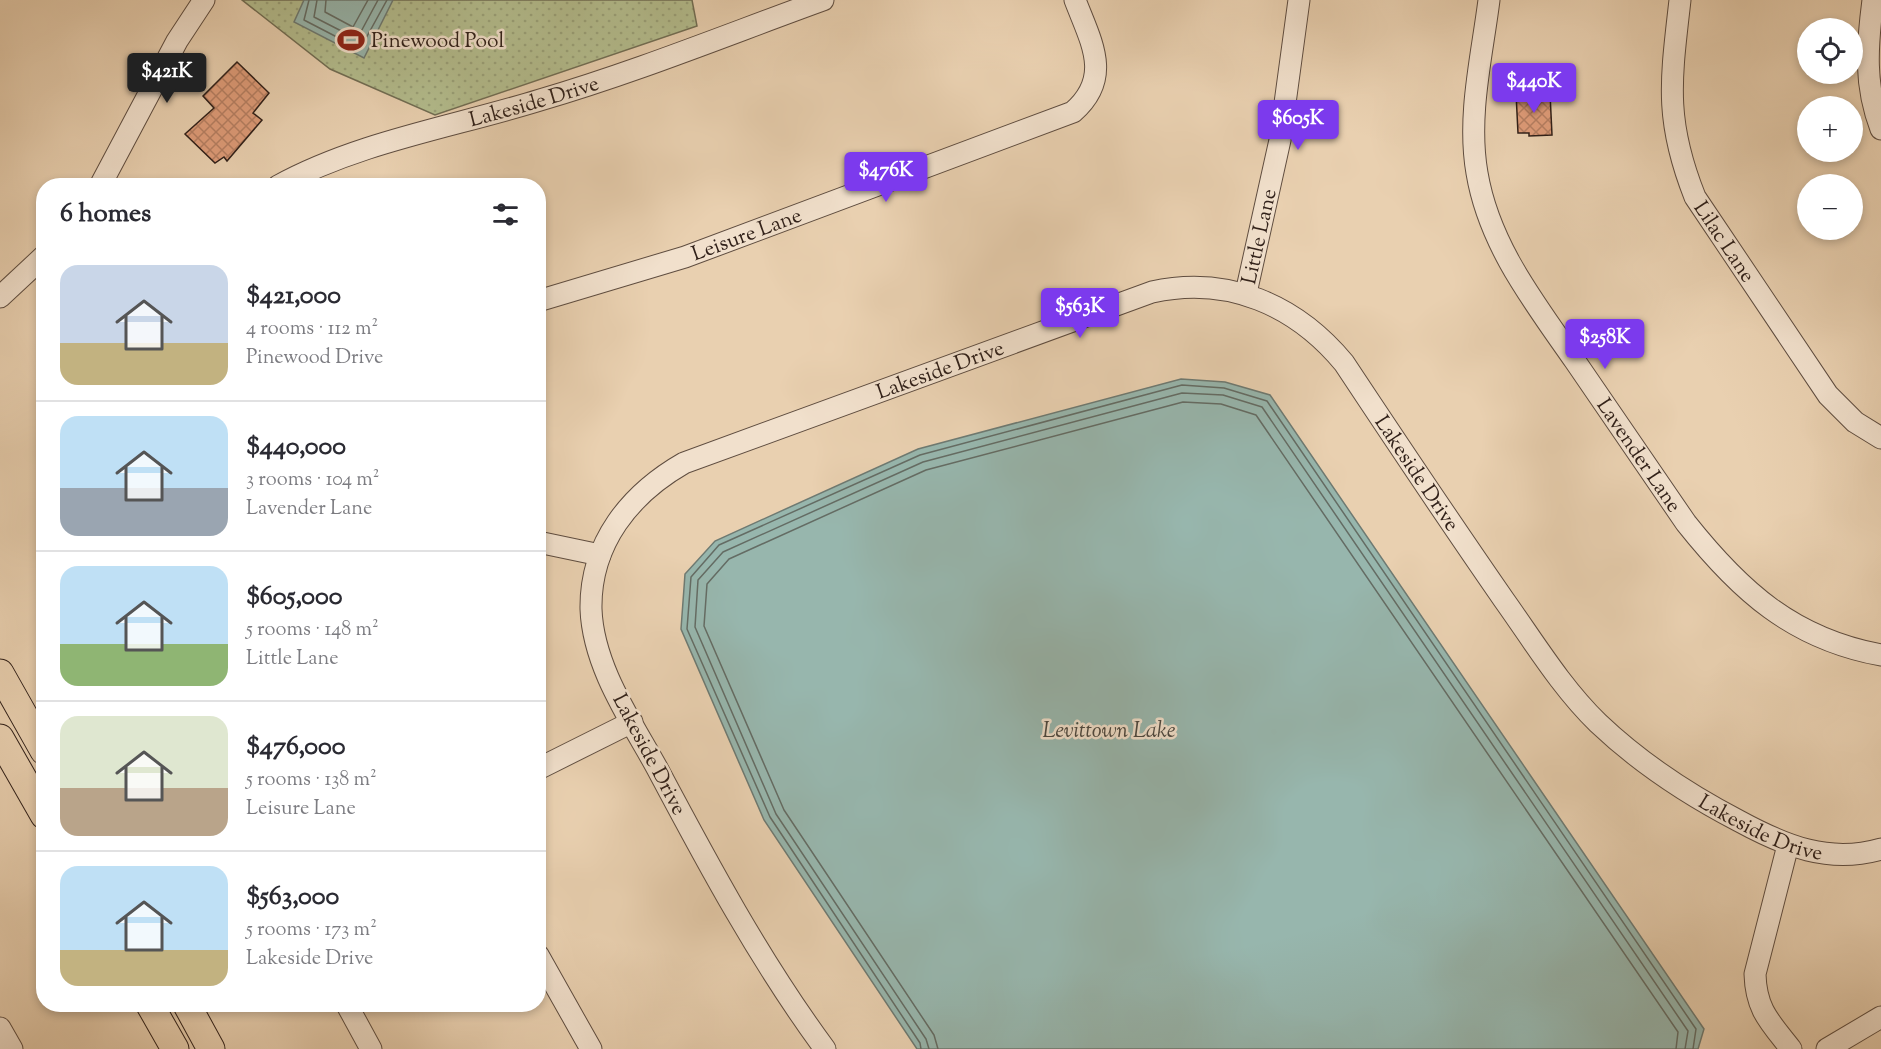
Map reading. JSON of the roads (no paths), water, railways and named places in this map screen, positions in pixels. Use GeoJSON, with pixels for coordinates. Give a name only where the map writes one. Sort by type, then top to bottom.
{"type":"FeatureCollection","features":[{"type":"Feature","properties":{"kind":"main road"},"geometry":{"type":"LineString","coordinates":[[0,674],[36,737]]}},
{"type":"Feature","properties":{"kind":"main road"},"geometry":{"type":"LineString","coordinates":[[0,738],[36,801]]}},
{"type":"Feature","properties":{"kind":"main road"},"geometry":{"type":"LineString","coordinates":[[154,1012],[175,1049]]}},
{"type":"Feature","properties":{"kind":"main road"},"geometry":{"type":"LineString","coordinates":[[191,1012],[211,1049]]}},
{"type":"Feature","properties":{"kind":"street"},"geometry":{"type":"LineString","coordinates":[[105,178],[177,41],[204,0]]}},
{"type":"Feature","properties":{"kind":"street","name":"Lakeside Drive"},"geometry":{"type":"LineString","coordinates":[[294,178],[315,167],[378,146],[552,97],[823,0]]}},
{"type":"Feature","properties":{"kind":"street","name":"Leisure Lane"},"geometry":{"type":"LineString","coordinates":[[546,299],[685,256],[1072,112],[1090,92],[1096,65],[1094,52],[1075,0]]}},
{"type":"Feature","properties":{"kind":"street","name":"Little Lane"},"geometry":{"type":"LineString","coordinates":[[1246,293],[1280,140],[1299,0]]}},
{"type":"Feature","properties":{"kind":"street","name":"Lavender Lane"},"geometry":{"type":"LineString","coordinates":[[1489,0],[1474,118],[1476,172],[1489,219],[1514,271],[1686,523],[1722,567],[1757,600],[1807,632],[1839,645],[1881,655]]}},
{"type":"Feature","properties":{"kind":"street","name":"Lilac Lane"},"geometry":{"type":"LineString","coordinates":[[1680,0],[1671,80],[1672,116],[1682,163],[1695,197],[1828,395],[1855,422],[1881,438]]}},
{"type":"Feature","properties":{"kind":"street"},"geometry":{"type":"LineString","coordinates":[[1873,0],[1867,68],[1869,90],[1881,129]]}},
{"type":"Feature","properties":{"kind":"street"},"geometry":{"type":"LineString","coordinates":[[0,297],[36,263]]}},
{"type":"Feature","properties":{"kind":"street","name":"Lakeside Drive"},"geometry":{"type":"LineString","coordinates":[[825,1049],[765,960],[701,851],[609,679],[593,626],[593,591],[600,555],[616,522],[630,504],[664,474],[684,463],[1152,292],[1191,286],[1246,293],[1290,313],[1310,327],[1339,357],[1557,676],[1598,722],[1631,752],[1724,814],[1788,845],[1824,855],[1852,856],[1881,849]]}},
{"type":"Feature","properties":{"kind":"street"},"geometry":{"type":"LineString","coordinates":[[546,544],[600,555]]}},
{"type":"Feature","properties":{"kind":"street"},"geometry":{"type":"LineString","coordinates":[[546,765],[632,722]]}},
{"type":"Feature","properties":{"kind":"street"},"geometry":{"type":"LineString","coordinates":[[1788,845],[1755,974],[1756,995],[1762,1012],[1791,1049]]}},
{"type":"Feature","properties":{"kind":"street"},"geometry":{"type":"LineString","coordinates":[[546,969],[591,1049]]}},
{"type":"Feature","properties":{"kind":"street"},"geometry":{"type":"LineString","coordinates":[[351,1012],[371,1049]]}},
{"type":"Feature","properties":{"kind":"street"},"geometry":{"type":"LineString","coordinates":[[1827,1049],[1881,1017]]}},
{"type":"Feature","properties":{"kind":"street"},"geometry":{"type":"LineString","coordinates":[[0,1028],[10,1048]]}},
{"type":"Feature","properties":{"kind":"water","name":"Pinewood Pool"},"geometry":{"type":"Polygon","coordinates":[[[304,0],[393,0],[364,58],[294,22],[304,0]]]}},
{"type":"Feature","properties":{"kind":"water","name":"Levittown Lake"},"geometry":{"type":"Polygon","coordinates":[[[1181,379],[1225,382],[1270,395],[1704,1029],[1698,1049],[917,1049],[764,820],[681,629],[685,574],[715,541],[918,449],[1181,379]]]}},
{"type":"Feature","properties":{"kind":"place","name":"Pinewood Pool"},"geometry":{"type":"Point","coordinates":[351,40]}}]}
